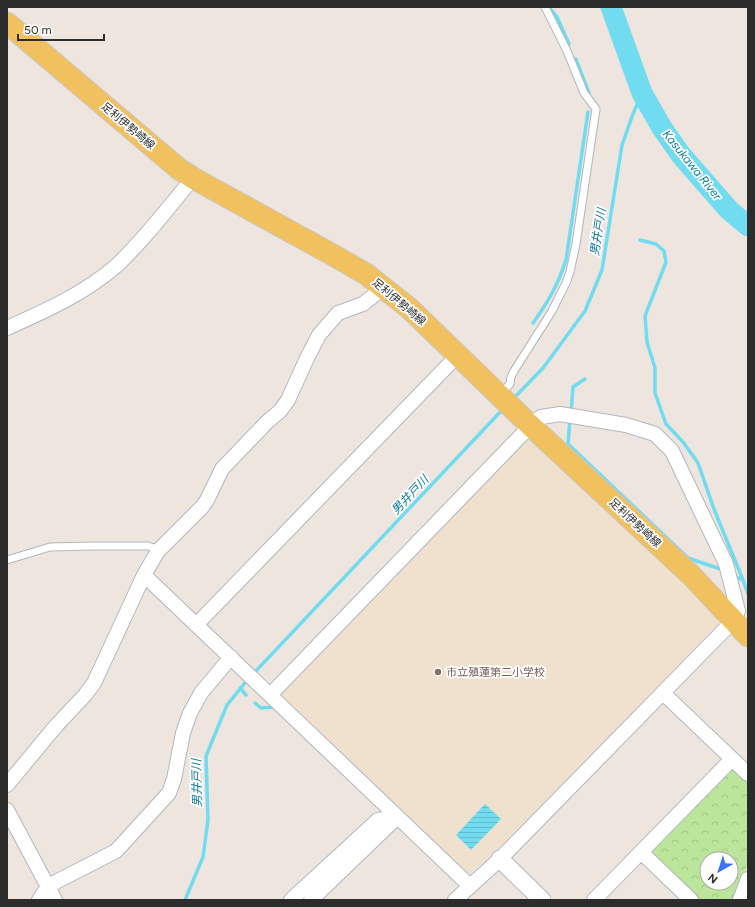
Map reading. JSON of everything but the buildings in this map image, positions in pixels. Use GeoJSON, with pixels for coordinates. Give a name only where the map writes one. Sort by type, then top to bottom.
{"type":"FeatureCollection","features":[{"type":"Feature","properties":{"kind":"main road","name":"足利伊勢崎線"},"geometry":{"type":"LineString","coordinates":[[7,23],[179,169],[366,274],[385,288],[409,308],[500,397],[691,575],[748,636]]}},
{"type":"Feature","properties":{"kind":"street"},"geometry":{"type":"LineString","coordinates":[[7,328],[46,311],[87,288],[115,266],[134,247],[193,178]]}},
{"type":"Feature","properties":{"kind":"street"},"geometry":{"type":"LineString","coordinates":[[7,785],[94,683],[144,575],[160,550],[202,507],[222,469],[232,457],[267,422],[280,412],[288,400],[319,335],[338,313],[363,304],[385,288]]}},
{"type":"Feature","properties":{"kind":"street"},"geometry":{"type":"LineString","coordinates":[[196,625],[458,355]]}},
{"type":"Feature","properties":{"kind":"street"},"geometry":{"type":"LineString","coordinates":[[270,695],[525,420],[560,414],[626,425],[654,434],[672,451],[726,564],[738,610],[734,620],[500,860],[455,900]]}},
{"type":"Feature","properties":{"kind":"street"},"geometry":{"type":"LineString","coordinates":[[144,575],[470,886]]}},
{"type":"Feature","properties":{"kind":"street"},"geometry":{"type":"LineString","coordinates":[[39,900],[48,886],[116,851],[169,793],[174,779],[183,733],[190,713],[201,694],[231,657]]}},
{"type":"Feature","properties":{"kind":"street"},"geometry":{"type":"LineString","coordinates":[[662,693],[748,774]]}},
{"type":"Feature","properties":{"kind":"street"},"geometry":{"type":"LineString","coordinates":[[594,900],[732,759]]}},
{"type":"Feature","properties":{"kind":"street"},"geometry":{"type":"LineString","coordinates":[[7,810],[55,900]]}},
{"type":"Feature","properties":{"kind":"street"},"geometry":{"type":"LineString","coordinates":[[291,900],[378,820],[396,817]]}},
{"type":"Feature","properties":{"kind":"street"},"geometry":{"type":"LineString","coordinates":[[310,900],[396,817]]}},
{"type":"Feature","properties":{"kind":"street"},"geometry":{"type":"LineString","coordinates":[[641,852],[691,900]]}},
{"type":"Feature","properties":{"kind":"street"},"geometry":{"type":"LineString","coordinates":[[500,860],[542,900]]}},
{"type":"Feature","properties":{"kind":"street"},"geometry":{"type":"LineString","coordinates":[[740,900],[748,879]]}},
{"type":"Feature","properties":{"kind":"lane"},"geometry":{"type":"LineString","coordinates":[[500,397],[510,384],[514,371],[552,311],[570,272],[576,244],[596,109],[584,93],[567,51],[545,7]]}},
{"type":"Feature","properties":{"kind":"lane"},"geometry":{"type":"LineString","coordinates":[[7,560],[50,547],[148,546],[160,550]]}},
{"type":"Feature","properties":{"kind":"shaded area"},"geometry":{"type":"Polygon","coordinates":[[[526,440],[533,440],[718,617],[718,624],[505,846],[500,847],[469,874],[462,873],[280,699],[279,694],[526,440]]]}},
{"type":"Feature","properties":{"kind":"green space"},"geometry":{"type":"Polygon","coordinates":[[[728,770],[736,770],[748,782],[748,863],[739,887],[739,851],[699,851],[699,891],[737,891],[734,900],[696,900],[651,857],[650,850],[728,770]]]}},
{"type":"Feature","properties":{"kind":"water"},"geometry":{"type":"Polygon","coordinates":[[[485,804],[501,819],[471,850],[456,835],[485,804]]]}},
{"type":"Feature","properties":{"kind":"waterway"},"geometry":{"type":"LineString","coordinates":[[549,7],[557,17],[569,44]]}},
{"type":"Feature","properties":{"kind":"waterway","name":"Kasukawa River"},"geometry":{"type":"LineString","coordinates":[[611,7],[642,93],[662,128],[681,155],[729,210],[748,226]]}},
{"type":"Feature","properties":{"kind":"waterway"},"geometry":{"type":"LineString","coordinates":[[576,59],[589,93]]}},
{"type":"Feature","properties":{"kind":"waterway","name":"男井戸川"},"geometry":{"type":"LineString","coordinates":[[513,399],[543,368],[585,311],[602,270],[622,145],[642,93]]}},
{"type":"Feature","properties":{"kind":"waterway"},"geometry":{"type":"LineString","coordinates":[[533,323],[552,293],[566,260],[588,112]]}},
{"type":"Feature","properties":{"kind":"waterway"},"geometry":{"type":"LineString","coordinates":[[640,240],[656,244],[664,251],[666,262],[645,316],[647,342],[655,368],[655,393],[666,424],[683,442],[698,463],[714,509],[743,580]]}},
{"type":"Feature","properties":{"kind":"waterway"},"geometry":{"type":"LineString","coordinates":[[571,413],[573,387],[585,379]]}},
{"type":"Feature","properties":{"kind":"waterway","name":"男井戸川"},"geometry":{"type":"LineString","coordinates":[[253,674],[503,409]]}},
{"type":"Feature","properties":{"kind":"waterway"},"geometry":{"type":"LineString","coordinates":[[570,419],[568,444],[688,558],[723,570]]}},
{"type":"Feature","properties":{"kind":"waterway"},"geometry":{"type":"LineString","coordinates":[[732,575],[743,580],[748,594]]}},
{"type":"Feature","properties":{"kind":"waterway","name":"男井戸川"},"geometry":{"type":"LineString","coordinates":[[185,900],[203,857],[208,820],[206,756],[227,705],[249,678]]}},
{"type":"Feature","properties":{"kind":"waterway"},"geometry":{"type":"LineString","coordinates":[[240,688],[246,695]]}},
{"type":"Feature","properties":{"kind":"waterway"},"geometry":{"type":"LineString","coordinates":[[255,703],[261,708],[274,707],[276,709]]}},
{"type":"Feature","properties":{"kind":"place","name":"市立殖蓮第二小学校"},"geometry":{"type":"Point","coordinates":[438,672]}}]}
